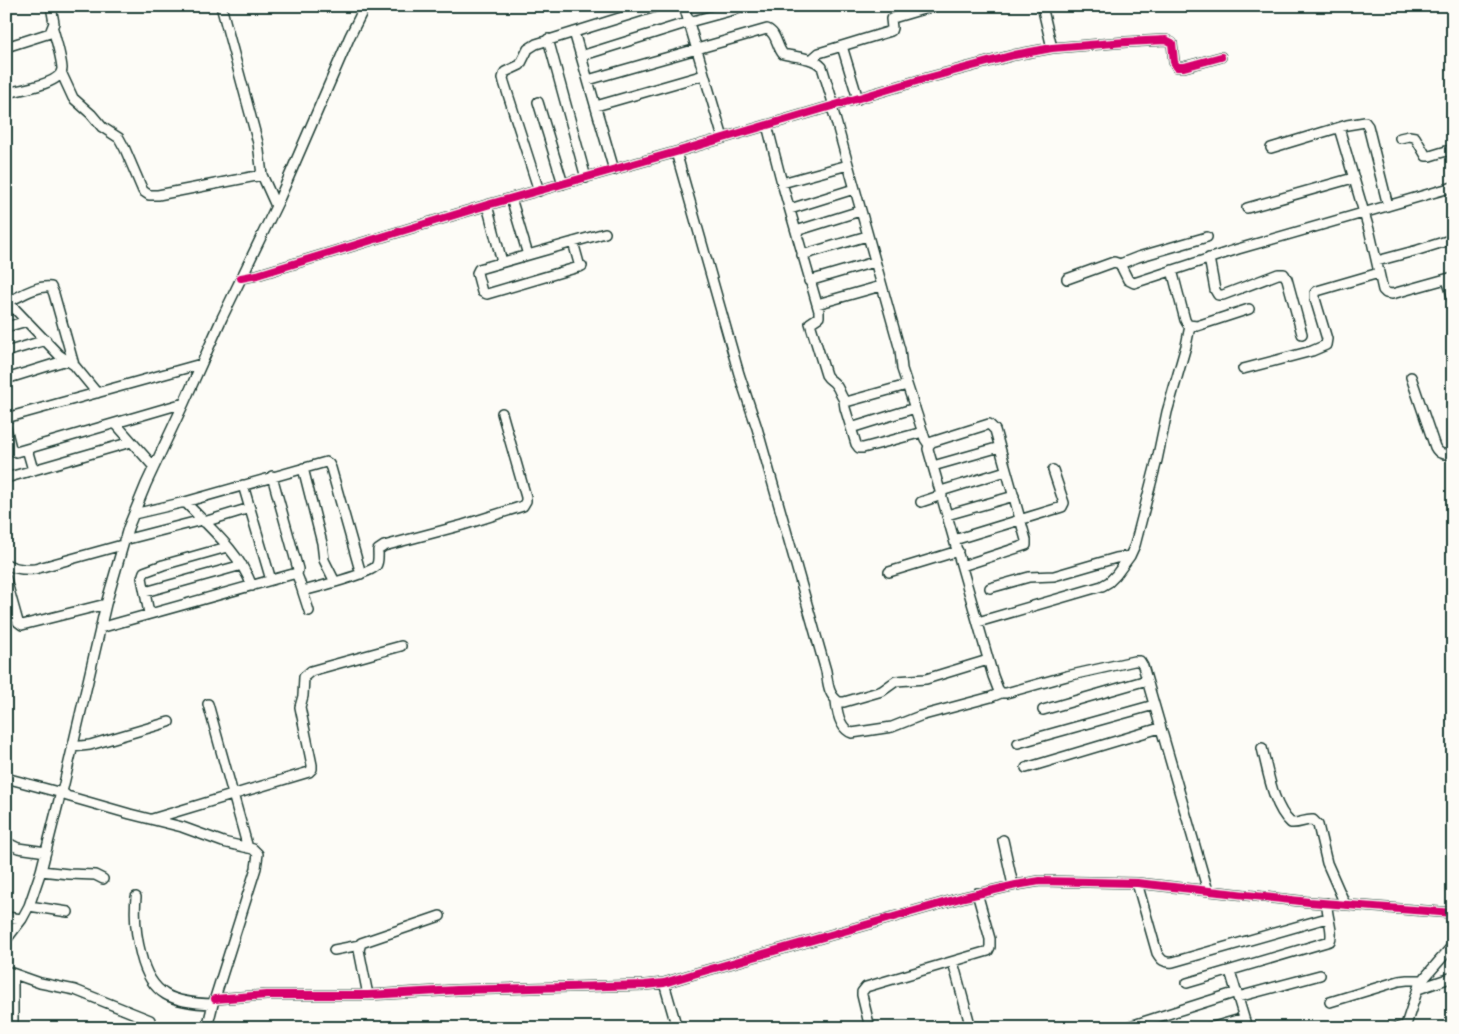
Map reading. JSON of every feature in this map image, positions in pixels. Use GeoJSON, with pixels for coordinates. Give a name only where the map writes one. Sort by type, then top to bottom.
{"type":"FeatureCollection","features":[{"type":"Feature","properties":{"kind":"street"},"geometry":{"type":"LineString","coordinates":[[6,93],[49,82],[59,76],[62,68],[53,29],[54,23],[51,6]]}},
{"type":"Feature","properties":{"kind":"street"},"geometry":{"type":"LineString","coordinates":[[221,6],[258,143],[262,176],[276,206]]}},
{"type":"Feature","properties":{"kind":"street"},"geometry":{"type":"LineString","coordinates":[[6,940],[29,906],[41,871],[60,791],[63,788],[106,604],[123,543],[134,514],[201,364],[276,206],[365,6]]}},
{"type":"Feature","properties":{"kind":"street"},"geometry":{"type":"LineString","coordinates":[[538,192],[503,78],[504,75],[507,71],[520,65],[530,47],[548,39],[658,6]]}},
{"type":"Feature","properties":{"kind":"street"},"geometry":{"type":"LineString","coordinates":[[684,6],[723,138]]}},
{"type":"Feature","properties":{"kind":"street"},"geometry":{"type":"LineString","coordinates":[[581,56],[689,22],[748,6]]}},
{"type":"Feature","properties":{"kind":"street"},"geometry":{"type":"LineString","coordinates":[[811,60],[819,53],[891,31],[891,19],[934,6]]}},
{"type":"Feature","properties":{"kind":"street"},"geometry":{"type":"LineString","coordinates":[[1042,6],[1052,48]]}},
{"type":"Feature","properties":{"kind":"street"},"geometry":{"type":"LineString","coordinates":[[6,46],[45,36],[53,29]]}},
{"type":"Feature","properties":{"kind":"street"},"geometry":{"type":"LineString","coordinates":[[588,80],[767,29],[773,32],[783,54],[816,61],[822,67],[874,262],[900,350],[907,385],[929,445],[928,450],[988,660],[1001,693]]}},
{"type":"Feature","properties":{"kind":"street"},"geometry":{"type":"LineString","coordinates":[[574,32],[614,170]]}},
{"type":"Feature","properties":{"kind":"street"},"geometry":{"type":"LineString","coordinates":[[548,39],[586,178]]}},
{"type":"Feature","properties":{"kind":"street"},"geometry":{"type":"LineString","coordinates":[[241,278],[511,198],[538,192],[1014,54],[1052,48],[1166,40],[1172,43],[1174,62],[1177,67],[1221,57]]}},
{"type":"Feature","properties":{"kind":"street"},"geometry":{"type":"LineString","coordinates":[[842,46],[858,99]]}},
{"type":"Feature","properties":{"kind":"street"},"geometry":{"type":"LineString","coordinates":[[61,72],[73,98],[102,126],[119,138],[126,149],[143,191],[149,195],[262,176]]}},
{"type":"Feature","properties":{"kind":"street"},"geometry":{"type":"LineString","coordinates":[[596,106],[704,75]]}},
{"type":"Feature","properties":{"kind":"street"},"geometry":{"type":"LineString","coordinates":[[538,102],[563,184]]}},
{"type":"Feature","properties":{"kind":"street"},"geometry":{"type":"LineString","coordinates":[[1271,148],[1338,128],[1362,122],[1367,123],[1388,206]]}},
{"type":"Feature","properties":{"kind":"street"},"geometry":{"type":"LineString","coordinates":[[767,125],[817,304],[819,315],[818,318],[810,323],[812,333],[826,375],[837,386],[844,401],[844,408],[856,444],[861,448],[923,432]]}},
{"type":"Feature","properties":{"kind":"street"},"geometry":{"type":"LineString","coordinates":[[1338,128],[1364,213],[1383,290],[1389,294],[1450,278],[1453,300]]}},
{"type":"Feature","properties":{"kind":"street"},"geometry":{"type":"LineString","coordinates":[[1400,138],[1415,137],[1424,155],[1427,156],[1453,149]]}},
{"type":"Feature","properties":{"kind":"street"},"geometry":{"type":"LineString","coordinates":[[676,152],[739,374],[783,518],[826,671],[828,685],[836,701],[843,726],[852,733],[896,726],[920,716],[1001,693],[1009,693],[1066,676],[1134,660],[1140,661],[1208,891]]}},
{"type":"Feature","properties":{"kind":"street"},"geometry":{"type":"LineString","coordinates":[[782,183],[848,165]]}},
{"type":"Feature","properties":{"kind":"street"},"geometry":{"type":"LineString","coordinates":[[1247,208],[1353,178]]}},
{"type":"Feature","properties":{"kind":"street"},"geometry":{"type":"LineString","coordinates":[[1120,264],[1128,280],[1134,282],[1209,258],[1453,187]]}},
{"type":"Feature","properties":{"kind":"street"},"geometry":{"type":"LineString","coordinates":[[790,209],[854,189]]}},
{"type":"Feature","properties":{"kind":"street"},"geometry":{"type":"LineString","coordinates":[[511,198],[528,255]]}},
{"type":"Feature","properties":{"kind":"street"},"geometry":{"type":"LineString","coordinates":[[487,205],[502,262]]}},
{"type":"Feature","properties":{"kind":"street"},"geometry":{"type":"LineString","coordinates":[[796,231],[860,211]]}},
{"type":"Feature","properties":{"kind":"street"},"geometry":{"type":"LineString","coordinates":[[573,242],[581,267],[506,289],[484,294],[482,292],[477,273],[478,270],[502,262],[573,242],[605,234]]}},
{"type":"Feature","properties":{"kind":"street"},"geometry":{"type":"LineString","coordinates":[[802,255],[867,236]]}},
{"type":"Feature","properties":{"kind":"street"},"geometry":{"type":"LineString","coordinates":[[1067,279],[1114,262],[1120,264],[1207,237]]}},
{"type":"Feature","properties":{"kind":"street"},"geometry":{"type":"LineString","coordinates":[[1377,261],[1453,240]]}},
{"type":"Feature","properties":{"kind":"street"},"geometry":{"type":"LineString","coordinates":[[1209,258],[1215,290],[1218,295],[1223,295],[1278,274],[1284,274],[1302,334]]}},
{"type":"Feature","properties":{"kind":"street"},"geometry":{"type":"LineString","coordinates":[[810,281],[874,262]]}},
{"type":"Feature","properties":{"kind":"street"},"geometry":{"type":"LineString","coordinates":[[1172,270],[1188,326],[1197,326],[1249,309]]}},
{"type":"Feature","properties":{"kind":"street"},"geometry":{"type":"LineString","coordinates":[[1243,369],[1312,351],[1326,345],[1327,338],[1315,299],[1315,293],[1380,273]]}},
{"type":"Feature","properties":{"kind":"street"},"geometry":{"type":"LineString","coordinates":[[817,304],[881,286]]}},
{"type":"Feature","properties":{"kind":"street"},"geometry":{"type":"LineString","coordinates":[[6,303],[35,290],[50,287],[54,294],[71,363]]}},
{"type":"Feature","properties":{"kind":"street"},"geometry":{"type":"LineString","coordinates":[[6,303],[12,306],[60,355],[71,363],[97,393]]}},
{"type":"Feature","properties":{"kind":"street"},"geometry":{"type":"LineString","coordinates":[[6,327],[27,321]]}},
{"type":"Feature","properties":{"kind":"street"},"geometry":{"type":"LineString","coordinates":[[978,622],[1102,586],[1116,575],[1130,556],[1137,537],[1190,326]]}},
{"type":"Feature","properties":{"kind":"street"},"geometry":{"type":"LineString","coordinates":[[6,352],[46,340]]}},
{"type":"Feature","properties":{"kind":"street"},"geometry":{"type":"LineString","coordinates":[[6,379],[71,363]]}},
{"type":"Feature","properties":{"kind":"street"},"geometry":{"type":"LineString","coordinates":[[6,418],[201,364]]}},
{"type":"Feature","properties":{"kind":"street"},"geometry":{"type":"LineString","coordinates":[[1411,377],[1435,448],[1441,454],[1453,453]]}},
{"type":"Feature","properties":{"kind":"street"},"geometry":{"type":"LineString","coordinates":[[844,401],[907,385]]}},
{"type":"Feature","properties":{"kind":"street"},"geometry":{"type":"LineString","coordinates":[[6,428],[12,450],[16,452],[184,403]]}},
{"type":"Feature","properties":{"kind":"street"},"geometry":{"type":"LineString","coordinates":[[851,428],[915,408]]}},
{"type":"Feature","properties":{"kind":"street"},"geometry":{"type":"LineString","coordinates":[[303,591],[361,574],[374,568],[377,565],[378,550],[382,547],[520,508],[525,504],[526,497],[502,413]]}},
{"type":"Feature","properties":{"kind":"street"},"geometry":{"type":"LineString","coordinates":[[116,424],[154,467]]}},
{"type":"Feature","properties":{"kind":"street"},"geometry":{"type":"LineString","coordinates":[[929,445],[932,442],[989,424],[995,430],[1014,496],[1026,545],[962,566]]}},
{"type":"Feature","properties":{"kind":"street"},"geometry":{"type":"LineString","coordinates":[[6,478],[131,442]]}},
{"type":"Feature","properties":{"kind":"street"},"geometry":{"type":"LineString","coordinates":[[933,466],[1000,447]]}},
{"type":"Feature","properties":{"kind":"street"},"geometry":{"type":"LineString","coordinates":[[27,449],[33,470]]}},
{"type":"Feature","properties":{"kind":"street"},"geometry":{"type":"LineString","coordinates":[[134,514],[185,502],[326,462],[331,466],[361,574]]}},
{"type":"Feature","properties":{"kind":"street"},"geometry":{"type":"LineString","coordinates":[[303,468],[322,543],[324,560],[335,582]]}},
{"type":"Feature","properties":{"kind":"street"},"geometry":{"type":"LineString","coordinates":[[954,540],[1060,508],[1064,505],[1053,470]]}},
{"type":"Feature","properties":{"kind":"street"},"geometry":{"type":"LineString","coordinates":[[921,502],[941,493],[1006,471]]}},
{"type":"Feature","properties":{"kind":"street"},"geometry":{"type":"LineString","coordinates":[[272,476],[298,569],[296,575],[309,611]]}},
{"type":"Feature","properties":{"kind":"street"},"geometry":{"type":"LineString","coordinates":[[243,485],[271,580]]}},
{"type":"Feature","properties":{"kind":"street"},"geometry":{"type":"LineString","coordinates":[[947,515],[1014,496]]}},
{"type":"Feature","properties":{"kind":"street"},"geometry":{"type":"LineString","coordinates":[[185,502],[227,547],[242,566],[252,586]]}},
{"type":"Feature","properties":{"kind":"street"},"geometry":{"type":"LineString","coordinates":[[6,564],[22,570],[35,569],[250,508]]}},
{"type":"Feature","properties":{"kind":"street"},"geometry":{"type":"LineString","coordinates":[[149,613],[142,575],[146,571],[227,547]]}},
{"type":"Feature","properties":{"kind":"street"},"geometry":{"type":"LineString","coordinates":[[889,572],[958,551]]}},
{"type":"Feature","properties":{"kind":"street"},"geometry":{"type":"LineString","coordinates":[[990,588],[1029,576],[1054,576],[1116,558],[1130,556]]}},
{"type":"Feature","properties":{"kind":"street"},"geometry":{"type":"LineString","coordinates":[[145,592],[242,566]]}},
{"type":"Feature","properties":{"kind":"street"},"geometry":{"type":"LineString","coordinates":[[100,628],[288,575],[296,575]]}},
{"type":"Feature","properties":{"kind":"street"},"geometry":{"type":"LineString","coordinates":[[6,579],[9,602],[18,622],[22,625],[106,604]]}},
{"type":"Feature","properties":{"kind":"street"},"geometry":{"type":"LineString","coordinates":[[152,819],[311,771],[312,765],[300,710],[305,675],[318,669],[401,646]]}},
{"type":"Feature","properties":{"kind":"street"},"geometry":{"type":"LineString","coordinates":[[836,701],[844,702],[877,692],[900,680],[926,679],[988,660]]}},
{"type":"Feature","properties":{"kind":"street"},"geometry":{"type":"LineString","coordinates":[[1043,710],[1147,680]]}},
{"type":"Feature","properties":{"kind":"street"},"geometry":{"type":"LineString","coordinates":[[208,704],[248,848]]}},
{"type":"Feature","properties":{"kind":"street"},"geometry":{"type":"LineString","coordinates":[[1018,743],[1154,705]]}},
{"type":"Feature","properties":{"kind":"street"},"geometry":{"type":"LineString","coordinates":[[72,747],[90,745],[169,722]]}},
{"type":"Feature","properties":{"kind":"street"},"geometry":{"type":"LineString","coordinates":[[1026,768],[1160,728]]}},
{"type":"Feature","properties":{"kind":"street"},"geometry":{"type":"LineString","coordinates":[[1262,748],[1277,802],[1282,812],[1291,823],[1313,820],[1318,825],[1327,863],[1344,904]]}},
{"type":"Feature","properties":{"kind":"street"},"geometry":{"type":"LineString","coordinates":[[6,778],[60,791],[67,796],[182,827],[257,852],[257,862],[207,1028]]}},
{"type":"Feature","properties":{"kind":"street"},"geometry":{"type":"LineString","coordinates":[[1003,840],[1013,885]]}},
{"type":"Feature","properties":{"kind":"street"},"geometry":{"type":"LineString","coordinates":[[6,842],[18,848],[46,852]]}},
{"type":"Feature","properties":{"kind":"street"},"geometry":{"type":"LineString","coordinates":[[41,871],[95,874],[103,879]]}},
{"type":"Feature","properties":{"kind":"street"},"geometry":{"type":"LineString","coordinates":[[136,898],[136,936],[143,964],[149,978],[157,988],[173,999],[194,1003],[266,996],[368,995],[472,990],[609,987],[664,983],[977,893],[1013,885],[1051,881],[1138,883],[1326,903],[1453,913]]}},
{"type":"Feature","properties":{"kind":"street"},"geometry":{"type":"LineString","coordinates":[[1138,883],[1157,953],[1165,962],[1173,962],[1327,918]]}},
{"type":"Feature","properties":{"kind":"street"},"geometry":{"type":"LineString","coordinates":[[870,1028],[862,995],[866,986],[988,951],[990,939],[977,893]]}},
{"type":"Feature","properties":{"kind":"street"},"geometry":{"type":"LineString","coordinates":[[1187,983],[1330,941],[1332,934],[1327,918],[1326,903]]}},
{"type":"Feature","properties":{"kind":"street"},"geometry":{"type":"LineString","coordinates":[[29,906],[68,912]]}},
{"type":"Feature","properties":{"kind":"street"},"geometry":{"type":"LineString","coordinates":[[334,950],[360,945],[367,940],[440,916]]}},
{"type":"Feature","properties":{"kind":"street"},"geometry":{"type":"LineString","coordinates":[[6,917],[22,919]]}},
{"type":"Feature","properties":{"kind":"street"},"geometry":{"type":"LineString","coordinates":[[360,945],[359,950],[368,995]]}},
{"type":"Feature","properties":{"kind":"street"},"geometry":{"type":"LineString","coordinates":[[1395,1028],[1406,1026],[1418,989],[1423,980],[1453,945]]}},
{"type":"Feature","properties":{"kind":"street"},"geometry":{"type":"LineString","coordinates":[[954,962],[971,1028]]}},
{"type":"Feature","properties":{"kind":"street"},"geometry":{"type":"LineString","coordinates":[[1230,971],[1247,1028]]}},
{"type":"Feature","properties":{"kind":"street"},"geometry":{"type":"LineString","coordinates":[[13,1028],[10,972],[48,985],[75,990],[150,1020]]}},
{"type":"Feature","properties":{"kind":"street"},"geometry":{"type":"LineString","coordinates":[[1124,1028],[1237,994],[1320,975]]}},
{"type":"Feature","properties":{"kind":"street"},"geometry":{"type":"LineString","coordinates":[[1418,989],[1453,978]]}},
{"type":"Feature","properties":{"kind":"street"},"geometry":{"type":"LineString","coordinates":[[1330,1002],[1406,980],[1423,980]]}},
{"type":"Feature","properties":{"kind":"street"},"geometry":{"type":"LineString","coordinates":[[664,983],[677,1028]]}},
{"type":"Feature","properties":{"kind":"street"},"geometry":{"type":"LineString","coordinates":[[1210,1028],[1244,1018]]}},
{"type":"Feature","properties":{"kind":"cycle path"},"geometry":{"type":"LineString","coordinates":[[241,278],[257,275],[487,205],[920,80],[1014,55],[1052,48],[1166,40],[1172,43],[1174,62],[1177,67],[1184,67],[1221,57]]}},
{"type":"Feature","properties":{"kind":"cycle path"},"geometry":{"type":"LineString","coordinates":[[215,999],[266,995],[368,995],[664,983],[964,897],[1040,881],[1137,883],[1309,902],[1453,913]]}}]}
